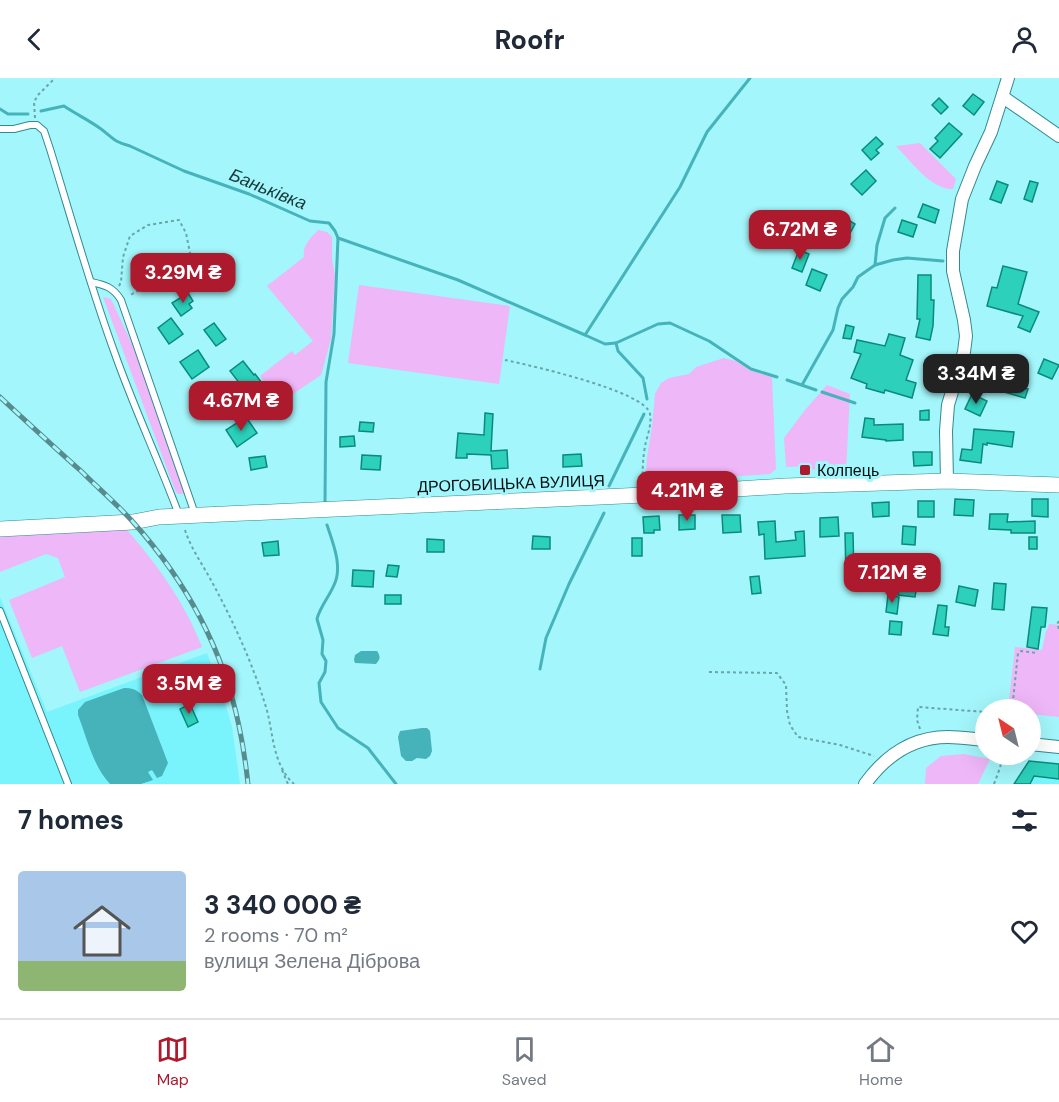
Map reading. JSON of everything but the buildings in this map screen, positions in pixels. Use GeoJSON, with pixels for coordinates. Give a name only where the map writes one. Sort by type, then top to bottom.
{"type":"FeatureCollection","features":[{"type":"Feature","properties":{"kind":"street"},"geometry":{"type":"LineString","coordinates":[[948,481],[946,431],[948,405],[964,352],[966,336],[953,271],[952,251],[962,199],[975,164],[991,132],[1008,78]]}},
{"type":"Feature","properties":{"kind":"street"},"geometry":{"type":"LineString","coordinates":[[1003,97],[1059,136]]}},
{"type":"Feature","properties":{"kind":"street","name":"ДРОГОБИЦЬКА ВУЛИЦЯ"},"geometry":{"type":"LineString","coordinates":[[0,529],[133,522],[159,517],[644,495],[785,486],[948,481],[1059,485]]}},
{"type":"Feature","properties":{"kind":"street"},"geometry":{"type":"LineString","coordinates":[[865,784],[884,761],[914,743],[948,737],[975,739]]}},
{"type":"Feature","properties":{"kind":"street"},"geometry":{"type":"LineString","coordinates":[[1041,745],[1059,747]]}},
{"type":"Feature","properties":{"kind":"lane"},"geometry":{"type":"LineString","coordinates":[[0,129],[37,125],[44,131],[115,355],[164,473],[186,516]]}},
{"type":"Feature","properties":{"kind":"lane"},"geometry":{"type":"LineString","coordinates":[[91,282],[116,291],[121,300],[186,516]]}},
{"type":"Feature","properties":{"kind":"lane"},"geometry":{"type":"LineString","coordinates":[[0,611],[68,784]]}},
{"type":"Feature","properties":{"kind":"path"},"geometry":{"type":"LineString","coordinates":[[35,117],[34,102],[55,78]]}},
{"type":"Feature","properties":{"kind":"path"},"geometry":{"type":"LineString","coordinates":[[116,291],[121,282],[123,257],[130,236],[148,225],[179,220],[186,233],[190,253],[186,262],[121,300]]}},
{"type":"Feature","properties":{"kind":"path"},"geometry":{"type":"LineString","coordinates":[[505,360],[581,379],[624,394],[647,407],[650,412],[650,425],[642,466],[644,495]]}},
{"type":"Feature","properties":{"kind":"path"},"geometry":{"type":"LineString","coordinates":[[186,516],[188,540],[234,625],[258,682],[267,707],[273,743],[288,784]]}},
{"type":"Feature","properties":{"kind":"path"},"geometry":{"type":"LineString","coordinates":[[1059,621],[1059,629]]}},
{"type":"Feature","properties":{"kind":"path"},"geometry":{"type":"LineString","coordinates":[[1013,699],[1018,653],[1021,651],[1037,653]]}},
{"type":"Feature","properties":{"kind":"path"},"geometry":{"type":"LineString","coordinates":[[709,672],[777,674],[786,685],[790,725],[798,737],[840,745],[884,761]]}},
{"type":"Feature","properties":{"kind":"path"},"geometry":{"type":"LineString","coordinates":[[924,740],[917,720],[918,707],[975,711]]}},
{"type":"Feature","properties":{"kind":"path"},"geometry":{"type":"LineString","coordinates":[[280,765],[294,784]]}},
{"type":"Feature","properties":{"kind":"path"},"geometry":{"type":"LineString","coordinates":[[994,784],[1001,765]]}},
{"type":"Feature","properties":{"kind":"shaded area"},"geometry":{"type":"Polygon","coordinates":[[[920,143],[956,179],[953,189],[937,185],[929,180],[896,146],[920,143]]]}},
{"type":"Feature","properties":{"kind":"shaded area"},"geometry":{"type":"Polygon","coordinates":[[[318,230],[327,232],[332,237],[335,276],[331,339],[321,375],[281,402],[260,376],[292,351],[295,355],[313,341],[267,286],[304,257],[306,245],[318,230]]]}},
{"type":"Feature","properties":{"kind":"shaded area"},"geometry":{"type":"Polygon","coordinates":[[[359,285],[510,306],[499,384],[348,363],[359,285]]]}},
{"type":"Feature","properties":{"kind":"shaded area"},"geometry":{"type":"Polygon","coordinates":[[[103,297],[111,299],[137,355],[185,494],[178,494],[175,490],[103,297]]]}},
{"type":"Feature","properties":{"kind":"shaded area"},"geometry":{"type":"Polygon","coordinates":[[[724,358],[736,361],[751,371],[772,377],[776,469],[770,474],[647,482],[647,457],[655,394],[661,383],[669,378],[689,374],[696,367],[724,358]]]}},
{"type":"Feature","properties":{"kind":"shaded area"},"geometry":{"type":"Polygon","coordinates":[[[827,385],[850,394],[846,471],[825,472],[812,469],[811,466],[786,467],[784,438],[827,385]]]}},
{"type":"Feature","properties":{"kind":"shaded area"},"geometry":{"type":"Polygon","coordinates":[[[126,529],[137,542],[179,600],[202,647],[80,692],[62,646],[32,658],[9,600],[65,577],[58,558],[46,554],[0,572],[0,537],[126,529]]]}},
{"type":"Feature","properties":{"kind":"shaded area"},"geometry":{"type":"Polygon","coordinates":[[[0,597],[47,712],[207,653],[232,727],[240,784],[0,784],[0,597]]]}},
{"type":"Feature","properties":{"kind":"shaded area"},"geometry":{"type":"Polygon","coordinates":[[[1049,624],[1059,625],[1059,717],[1041,715],[1041,699],[1009,699],[1015,647],[1042,650],[1049,624]]]}},
{"type":"Feature","properties":{"kind":"shaded area"},"geometry":{"type":"Polygon","coordinates":[[[361,651],[377,651],[379,656],[376,664],[355,663],[355,655],[361,651]]]}},
{"type":"Feature","properties":{"kind":"shaded area"},"geometry":{"type":"Polygon","coordinates":[[[124,688],[134,689],[142,695],[168,763],[162,776],[157,778],[152,770],[148,772],[153,780],[141,784],[110,784],[99,769],[78,715],[78,710],[85,702],[124,688]]]}},
{"type":"Feature","properties":{"kind":"shaded area"},"geometry":{"type":"Polygon","coordinates":[[[422,728],[430,731],[432,751],[430,756],[426,759],[417,758],[406,761],[401,756],[398,737],[400,731],[422,728]]]}},
{"type":"Feature","properties":{"kind":"shaded area"},"geometry":{"type":"Polygon","coordinates":[[[964,754],[975,756],[975,765],[987,765],[978,784],[925,784],[926,768],[941,756],[964,754]]]}},
{"type":"Feature","properties":{"kind":"shaded area"},"geometry":{"type":"Polygon","coordinates":[[[1041,762],[1059,764],[1059,784],[1014,784],[1026,765],[1041,765],[1041,762]]]}},
{"type":"Feature","properties":{"kind":"waterway"},"geometry":{"type":"LineString","coordinates":[[338,238],[458,280],[585,335],[680,187],[707,132],[750,78]]}},
{"type":"Feature","properties":{"kind":"waterway","name":"Баньківка"},"geometry":{"type":"LineString","coordinates":[[41,111],[64,106],[120,143],[184,171],[249,194],[310,221],[329,223],[335,231],[338,238],[334,334],[326,382],[325,502]]}},
{"type":"Feature","properties":{"kind":"waterway","name":"Баньківка"},"geometry":{"type":"LineString","coordinates":[[0,109],[8,114],[28,114]]}},
{"type":"Feature","properties":{"kind":"waterway"},"geometry":{"type":"LineString","coordinates":[[875,265],[877,245],[885,218],[895,208]]}},
{"type":"Feature","properties":{"kind":"waterway"},"geometry":{"type":"LineString","coordinates":[[802,385],[833,330],[842,299],[853,287],[858,277],[875,265],[893,260],[907,258],[943,261]]}},
{"type":"Feature","properties":{"kind":"waterway"},"geometry":{"type":"LineString","coordinates":[[585,335],[605,344],[616,343],[658,324],[670,323],[709,341],[751,369],[777,377]]}},
{"type":"Feature","properties":{"kind":"waterway"},"geometry":{"type":"LineString","coordinates":[[616,343],[618,351],[643,378],[647,399]]}},
{"type":"Feature","properties":{"kind":"waterway"},"geometry":{"type":"LineString","coordinates":[[787,380],[816,390]]}},
{"type":"Feature","properties":{"kind":"waterway"},"geometry":{"type":"LineString","coordinates":[[822,392],[855,403]]}},
{"type":"Feature","properties":{"kind":"waterway"},"geometry":{"type":"LineString","coordinates":[[609,486],[644,414]]}},
{"type":"Feature","properties":{"kind":"waterway"},"geometry":{"type":"LineString","coordinates":[[540,669],[546,638],[569,584],[604,513]]}},
{"type":"Feature","properties":{"kind":"waterway","name":"Баньківка"},"geometry":{"type":"LineString","coordinates":[[327,525],[338,571],[334,585],[317,619],[323,640],[322,654],[326,661],[325,672],[319,683],[321,702],[338,728],[368,748],[396,784]]}},
{"type":"Feature","properties":{"kind":"railway"},"geometry":{"type":"LineString","coordinates":[[0,397],[127,515],[152,544],[185,592],[200,617],[223,670],[239,726],[248,784]]}},
{"type":"Feature","properties":{"kind":"place","name":"Колпець"},"geometry":{"type":"Point","coordinates":[805,470]}}]}
